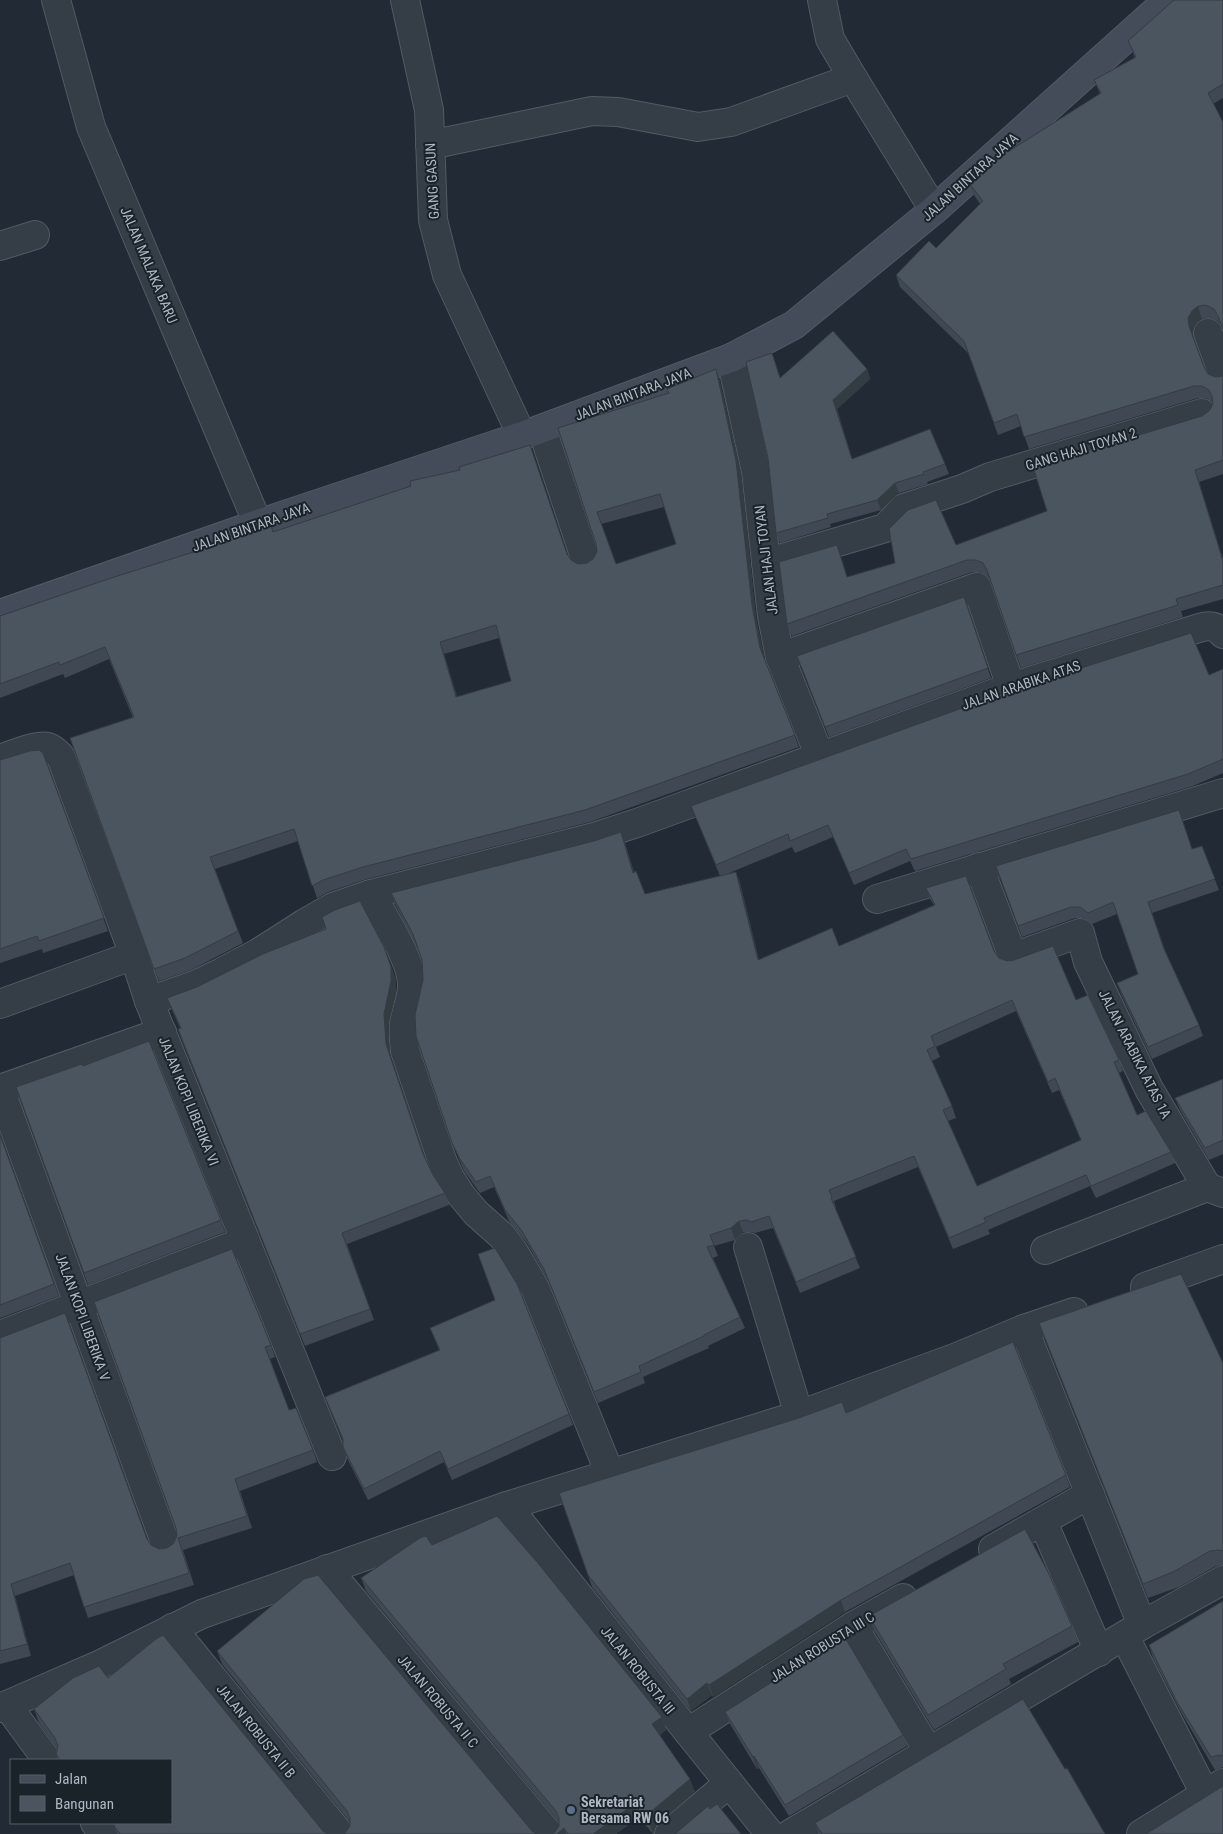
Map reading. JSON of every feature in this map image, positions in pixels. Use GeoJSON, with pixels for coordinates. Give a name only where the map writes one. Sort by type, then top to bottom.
{"type":"FeatureCollection","features":[{"type":"Feature","properties":{"kind":"street","name":"GANG GASUN"},"geometry":{"type":"LineString","coordinates":[[405,0],[429,110],[433,220],[447,275],[532,432],[586,561]]}},
{"type":"Feature","properties":{"kind":"street"},"geometry":{"type":"LineString","coordinates":[[822,0],[830,38],[934,210]]}},
{"type":"Feature","properties":{"kind":"street","name":"JALAN BINTARA JAYA"},"geometry":{"type":"LineString","coordinates":[[1,612],[532,432],[731,358],[794,325],[934,210],[1168,0]]}},
{"type":"Feature","properties":{"kind":"street","name":"JALAN MALAKA BARU"},"geometry":{"type":"LineString","coordinates":[[61,1],[91,127],[258,524]]}},
{"type":"Feature","properties":{"kind":"street"},"geometry":{"type":"LineString","coordinates":[[430,146],[592,111],[618,112],[698,127],[731,122],[853,78]]}},
{"type":"Feature","properties":{"kind":"street"},"geometry":{"type":"LineString","coordinates":[[0,246],[35,236]]}},
{"type":"Feature","properties":{"kind":"street"},"geometry":{"type":"LineString","coordinates":[[1208,332],[1223,374]]}},
{"type":"Feature","properties":{"kind":"street","name":"JALAN HAJI TOYAN"},"geometry":{"type":"LineString","coordinates":[[731,358],[756,471],[772,616],[780,657],[820,757]]}},
{"type":"Feature","properties":{"kind":"street","name":"GANG HAJI TOYAN 2"},"geometry":{"type":"LineString","coordinates":[[766,563],[885,528],[904,508],[962,489],[990,477],[1202,413]]}},
{"type":"Feature","properties":{"kind":"street"},"geometry":{"type":"LineString","coordinates":[[780,657],[977,587],[1011,687]]}},
{"type":"Feature","properties":{"kind":"street","name":"JALAN ARABIKA ATAS"},"geometry":{"type":"LineString","coordinates":[[149,1001],[195,985],[258,953],[333,907],[371,894],[620,829],[1011,687],[1199,628],[1210,625],[1220,630],[1223,634]]}},
{"type":"Feature","properties":{"kind":"street","name":"JALAN KOPI LIBERIKA VI"},"geometry":{"type":"LineString","coordinates":[[0,759],[40,746],[55,750],[61,757],[149,1001],[332,1456]]}},
{"type":"Feature","properties":{"kind":"street"},"geometry":{"type":"LineString","coordinates":[[877,899],[1223,792]]}},
{"type":"Feature","properties":{"kind":"street","name":"JALAN ARABIKA ATAS 1A"},"geometry":{"type":"LineString","coordinates":[[979,867],[1014,957],[1080,933],[1088,956],[1088,962],[1149,1089],[1215,1190]]}},
{"type":"Feature","properties":{"kind":"street"},"geometry":{"type":"LineString","coordinates":[[371,894],[406,958],[410,971],[411,997],[404,1022],[403,1036],[405,1051],[442,1160],[450,1178],[461,1195],[502,1236],[525,1268],[610,1474]]}},
{"type":"Feature","properties":{"kind":"street"},"geometry":{"type":"LineString","coordinates":[[0,1004],[134,955]]}},
{"type":"Feature","properties":{"kind":"street"},"geometry":{"type":"LineString","coordinates":[[0,1089],[162,1032]]}},
{"type":"Feature","properties":{"kind":"street","name":"JALAN KOPI LIBERIKA V"},"geometry":{"type":"LineString","coordinates":[[0,1089],[166,1545]]}},
{"type":"Feature","properties":{"kind":"street"},"geometry":{"type":"LineString","coordinates":[[1045,1250],[1215,1190]]}},
{"type":"Feature","properties":{"kind":"street"},"geometry":{"type":"LineString","coordinates":[[0,1334],[246,1241]]}},
{"type":"Feature","properties":{"kind":"street"},"geometry":{"type":"LineString","coordinates":[[748,1247],[800,1415]]}},
{"type":"Feature","properties":{"kind":"street"},"geometry":{"type":"LineString","coordinates":[[1123,1294],[1223,1259]]}},
{"type":"Feature","properties":{"kind":"street"},"geometry":{"type":"LineString","coordinates":[[46,1759],[4,1707],[101,1664],[202,1614],[507,1506],[800,1415],[957,1357],[1024,1329],[1096,1304]]}},
{"type":"Feature","properties":{"kind":"street"},"geometry":{"type":"LineString","coordinates":[[1024,1329],[1090,1494],[1134,1631],[1214,1788],[1141,1834]]}},
{"type":"Feature","properties":{"kind":"street"},"geometry":{"type":"LineString","coordinates":[[974,1559],[1090,1494]]}},
{"type":"Feature","properties":{"kind":"street","name":"JALAN ROBUSTA III"},"geometry":{"type":"LineString","coordinates":[[507,1506],[770,1834]]}},
{"type":"Feature","properties":{"kind":"street"},"geometry":{"type":"LineString","coordinates":[[1043,1522],[1099,1652]]}},
{"type":"Feature","properties":{"kind":"street","name":"JALAN ROBUSTA II C"},"geometry":{"type":"LineString","coordinates":[[327,1569],[549,1834]]}},
{"type":"Feature","properties":{"kind":"street"},"geometry":{"type":"LineString","coordinates":[[790,1834],[1223,1580]]}},
{"type":"Feature","properties":{"kind":"street","name":"JALAN ROBUSTA III C"},"geometry":{"type":"LineString","coordinates":[[688,1732],[853,1626],[922,1588]]}},
{"type":"Feature","properties":{"kind":"street"},"geometry":{"type":"LineString","coordinates":[[853,1626],[929,1752]]}},
{"type":"Feature","properties":{"kind":"street","name":"JALAN ROBUSTA II B"},"geometry":{"type":"LineString","coordinates":[[172,1628],[340,1834]]}},
{"type":"Feature","properties":{"kind":"street"},"geometry":{"type":"LineString","coordinates":[[669,1834],[729,1783]]}},
{"type":"Feature","properties":{"kind":"street"},"geometry":{"type":"LineString","coordinates":[[96,1824],[104,1834]]}},
{"type":"Feature","properties":{"kind":"building"},"geometry":{"type":"Polygon","coordinates":[[[1174,0],[1223,0],[1223,84],[1208,93],[1223,122],[1223,329],[1214,309],[1206,305],[1198,306],[1188,318],[1189,326],[1208,374],[1215,377],[1223,376],[1223,460],[1195,470],[1223,561],[1223,585],[1176,599],[1178,605],[1016,655],[987,570],[983,563],[976,560],[967,560],[787,624],[779,562],[837,545],[847,577],[895,563],[889,529],[908,510],[936,500],[956,545],[1047,511],[1033,467],[1202,416],[1209,411],[1213,404],[1209,390],[1202,386],[1194,386],[1024,437],[1017,414],[994,423],[964,341],[896,275],[929,241],[936,248],[983,201],[969,183],[1008,149],[1009,151],[1101,93],[1094,80],[1136,57],[1128,41],[1174,0]]]}},
{"type":"Feature","properties":{"kind":"building"},"geometry":{"type":"Polygon","coordinates":[[[833,331],[867,369],[833,400],[852,459],[930,429],[945,464],[923,472],[924,474],[895,483],[877,500],[827,514],[828,518],[776,533],[768,458],[746,362],[772,353],[780,378],[833,331]]]}},
{"type":"Feature","properties":{"kind":"building"},"geometry":{"type":"Polygon","coordinates":[[[716,369],[736,461],[752,605],[760,648],[795,735],[585,810],[363,867],[323,880],[312,886],[294,829],[210,857],[238,931],[185,958],[154,969],[70,738],[134,717],[105,647],[60,665],[59,662],[0,684],[0,616],[225,542],[224,539],[270,522],[273,532],[411,486],[410,481],[460,470],[459,467],[530,445],[567,554],[571,560],[578,564],[587,563],[593,559],[597,552],[596,544],[558,428],[669,393],[667,389],[716,369]],[[660,494],[597,512],[616,564],[676,544],[660,494]],[[496,625],[440,642],[456,697],[511,681],[496,625]]]}},
{"type":"Feature","properties":{"kind":"building"},"geometry":{"type":"Polygon","coordinates":[[[964,597],[988,668],[825,727],[797,656],[964,597]]]}},
{"type":"Feature","properties":{"kind":"building"},"geometry":{"type":"Polygon","coordinates":[[[1191,633],[1209,675],[1223,669],[1223,759],[1188,774],[911,859],[906,849],[849,873],[828,825],[790,841],[788,834],[716,865],[691,806],[1012,690],[1191,633]]]}},
{"type":"Feature","properties":{"kind":"building"},"geometry":{"type":"Polygon","coordinates":[[[39,750],[43,753],[104,918],[39,941],[37,936],[0,949],[0,760],[39,750]]]}},
{"type":"Feature","properties":{"kind":"building"},"geometry":{"type":"Polygon","coordinates":[[[1179,810],[1192,849],[1202,846],[1215,879],[1148,902],[1164,949],[1199,1025],[1148,1047],[1117,983],[1138,974],[1113,902],[1088,913],[1080,907],[1071,907],[1018,926],[996,866],[1179,810]]]}},
{"type":"Feature","properties":{"kind":"building"},"geometry":{"type":"Polygon","coordinates":[[[621,832],[633,873],[636,871],[645,894],[736,872],[758,960],[832,928],[839,946],[935,905],[926,888],[966,876],[994,951],[999,958],[1007,961],[1014,960],[1053,946],[1076,1000],[1088,995],[1119,1060],[1114,1062],[1137,1115],[1146,1111],[1171,1152],[1091,1186],[1086,1175],[984,1218],[986,1222],[949,1238],[914,1156],[829,1190],[856,1257],[796,1282],[769,1216],[751,1222],[747,1220],[739,1221],[731,1228],[710,1235],[714,1245],[707,1247],[740,1317],[639,1366],[641,1372],[594,1392],[544,1269],[522,1231],[505,1210],[490,1176],[476,1182],[460,1159],[452,1143],[416,1036],[415,1015],[423,980],[422,960],[413,934],[391,893],[594,841],[621,832]],[[1012,1000],[931,1036],[935,1046],[927,1050],[952,1106],[943,1110],[977,1186],[1081,1140],[1055,1078],[1048,1082],[1012,1000]]]}},
{"type":"Feature","properties":{"kind":"building"},"geometry":{"type":"Polygon","coordinates":[[[360,901],[384,947],[391,967],[391,981],[384,1014],[386,1044],[423,1154],[433,1175],[445,1193],[342,1233],[370,1309],[300,1334],[178,1029],[181,1028],[167,998],[197,987],[263,954],[326,929],[322,917],[360,901]]]}},
{"type":"Feature","properties":{"kind":"building"},"geometry":{"type":"Polygon","coordinates":[[[149,1041],[221,1220],[84,1273],[16,1087],[82,1064],[83,1066],[149,1041]]]}},
{"type":"Feature","properties":{"kind":"building"},"geometry":{"type":"Polygon","coordinates":[[[1223,1079],[1223,1140],[1205,1148],[1175,1098],[1223,1079]]]}},
{"type":"Feature","properties":{"kind":"building"},"geometry":{"type":"Polygon","coordinates":[[[0,1135],[54,1284],[0,1305],[0,1135]]]}},
{"type":"Feature","properties":{"kind":"building"},"geometry":{"type":"Polygon","coordinates":[[[495,1248],[517,1284],[569,1414],[448,1469],[440,1451],[364,1489],[343,1447],[343,1439],[325,1397],[440,1350],[430,1328],[495,1300],[478,1254],[495,1248]]]}},
{"type":"Feature","properties":{"kind":"building"},"geometry":{"type":"Polygon","coordinates":[[[232,1249],[271,1345],[265,1347],[289,1410],[296,1408],[313,1450],[235,1479],[247,1516],[178,1538],[189,1573],[84,1607],[70,1563],[11,1584],[27,1644],[0,1651],[0,1338],[65,1313],[147,1539],[151,1545],[159,1549],[167,1548],[173,1544],[177,1536],[176,1528],[94,1302],[232,1249]]]}},
{"type":"Feature","properties":{"kind":"building"},"geometry":{"type":"Polygon","coordinates":[[[1181,1274],[1223,1363],[1223,1551],[1210,1551],[1173,1572],[1143,1584],[1039,1323],[1181,1274]]]}},
{"type":"Feature","properties":{"kind":"building"},"geometry":{"type":"Polygon","coordinates":[[[1013,1342],[1066,1475],[841,1600],[709,1685],[707,1683],[687,1699],[588,1575],[559,1493],[799,1418],[842,1402],[846,1413],[1013,1342]]]}},
{"type":"Feature","properties":{"kind":"building"},"geometry":{"type":"Polygon","coordinates":[[[497,1516],[537,1562],[662,1717],[652,1724],[690,1779],[654,1809],[650,1815],[649,1822],[634,1804],[593,1834],[568,1834],[564,1828],[557,1834],[551,1834],[559,1826],[559,1818],[556,1811],[361,1578],[420,1538],[426,1536],[432,1545],[497,1516]]]}},
{"type":"Feature","properties":{"kind":"building"},"geometry":{"type":"Polygon","coordinates":[[[1025,1529],[1049,1574],[1072,1626],[1003,1664],[1006,1669],[928,1715],[869,1616],[1025,1529]]]}},
{"type":"Feature","properties":{"kind":"building"},"geometry":{"type":"Polygon","coordinates":[[[318,1575],[532,1831],[537,1834],[343,1834],[350,1826],[350,1818],[347,1811],[217,1651],[304,1579],[318,1575]]]}},
{"type":"Feature","properties":{"kind":"building"},"geometry":{"type":"Polygon","coordinates":[[[1223,1601],[1223,1756],[1211,1757],[1177,1702],[1149,1645],[1223,1601]]]}},
{"type":"Feature","properties":{"kind":"building"},"geometry":{"type":"Polygon","coordinates":[[[163,1635],[323,1831],[328,1834],[120,1834],[114,1824],[172,1824],[172,1759],[59,1759],[56,1754],[58,1746],[55,1738],[34,1709],[73,1678],[99,1666],[108,1678],[163,1635]]]}},
{"type":"Feature","properties":{"kind":"building"},"geometry":{"type":"Polygon","coordinates":[[[844,1636],[903,1735],[785,1805],[725,1712],[844,1636]]]}},
{"type":"Feature","properties":{"kind":"building"},"geometry":{"type":"Polygon","coordinates":[[[1023,1699],[1065,1769],[1067,1768],[1105,1834],[822,1834],[815,1823],[1023,1699]]]}},
{"type":"Feature","properties":{"kind":"building"},"geometry":{"type":"Polygon","coordinates":[[[1223,1786],[1223,1834],[1146,1834],[1223,1786]]]}},
{"type":"Feature","properties":{"kind":"building"},"geometry":{"type":"Polygon","coordinates":[[[717,1804],[741,1834],[675,1834],[708,1806],[710,1809],[717,1804]]]}},
{"type":"Feature","properties":{"kind":"place","name":"Sekretariat Bersama RW 06"},"geometry":{"type":"Point","coordinates":[571,1810]}}]}
